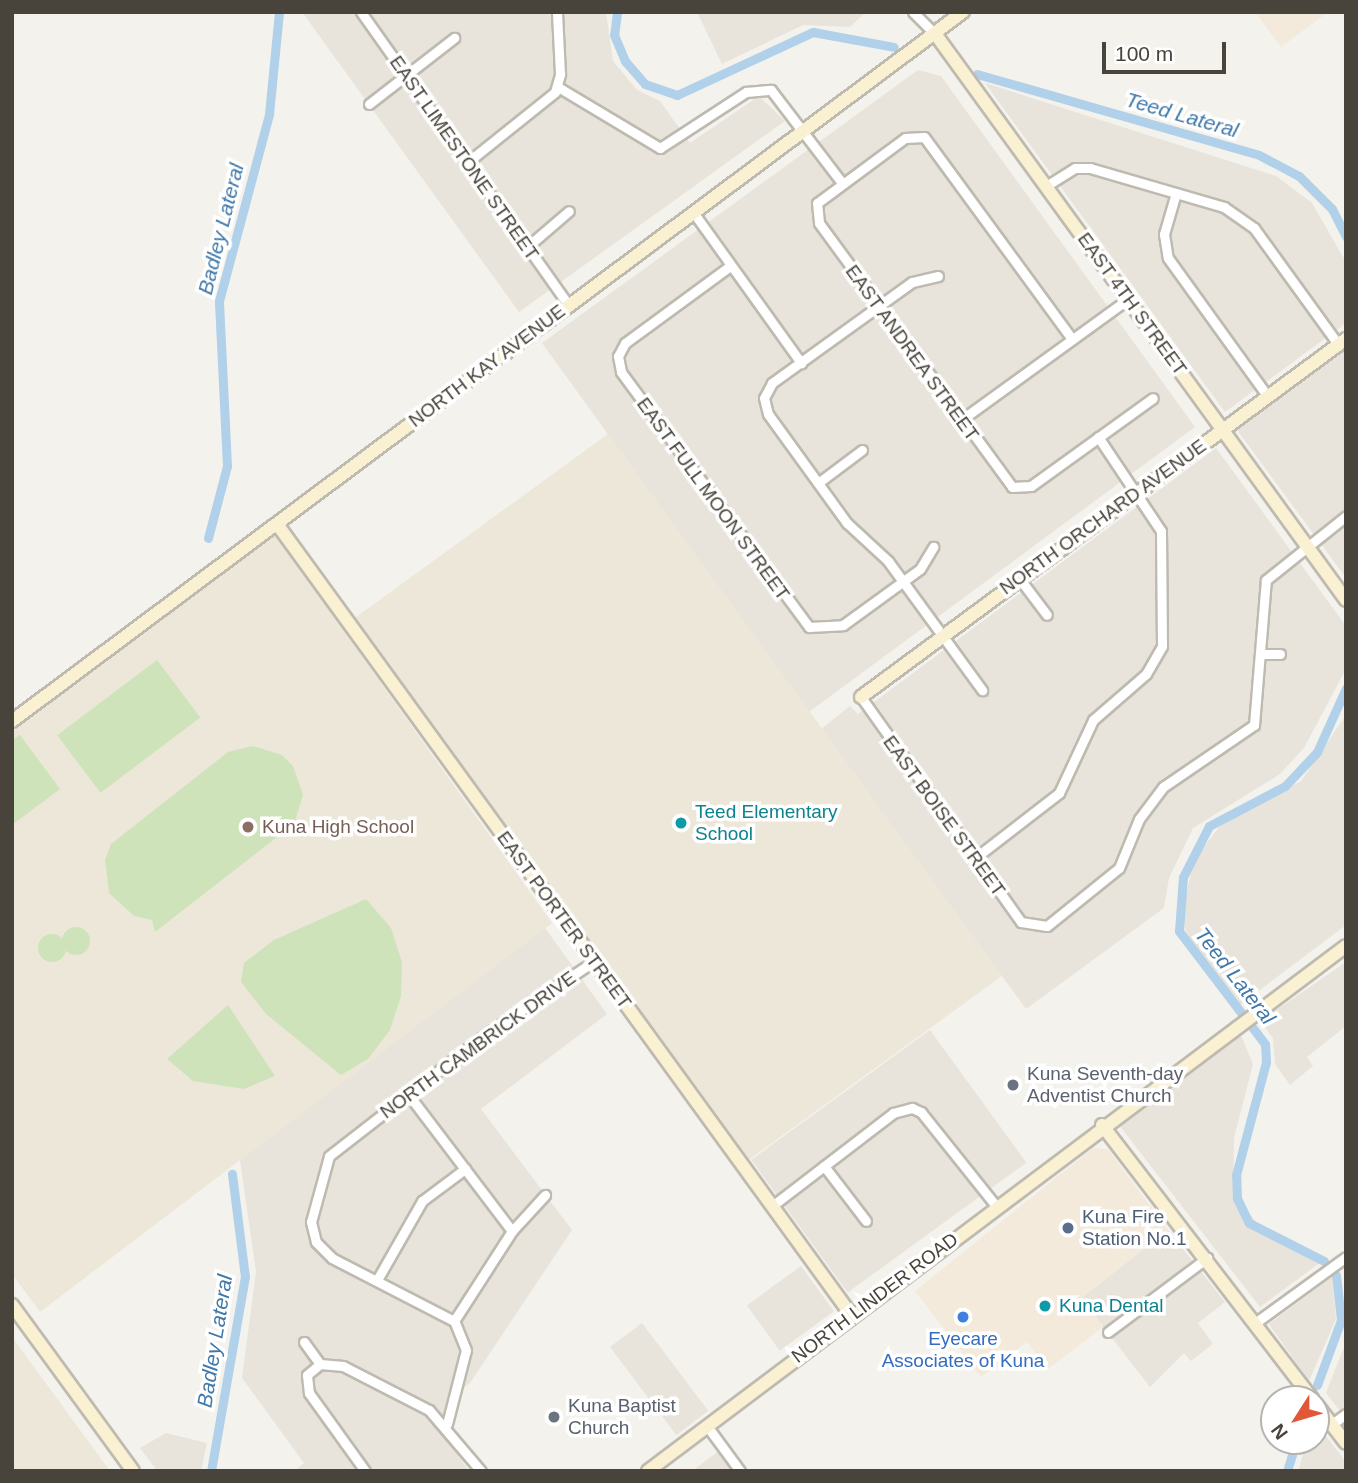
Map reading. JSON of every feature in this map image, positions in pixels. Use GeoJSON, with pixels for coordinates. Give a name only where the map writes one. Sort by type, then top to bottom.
{"type":"FeatureCollection","features":[{"type":"Feature","properties":{"kind":"street","name":"EAST LIMESTONE STREET"},"geometry":{"type":"LineString","coordinates":[[360,12],[469,161],[568,304]]}},
{"type":"Feature","properties":{"kind":"street"},"geometry":{"type":"LineString","coordinates":[[557,12],[558,87]]}},
{"type":"Feature","properties":{"kind":"street","name":"EAST 4TH STREET"},"geometry":{"type":"LineString","coordinates":[[913,12],[936,36],[1346,600]]}},
{"type":"Feature","properties":{"kind":"street","name":"NORTH KAY AVENUE"},"geometry":{"type":"LineString","coordinates":[[12,722],[568,304],[922,47],[963,12]]}},
{"type":"Feature","properties":{"kind":"street"},"geometry":{"type":"LineString","coordinates":[[369,104],[454,38]]}},
{"type":"Feature","properties":{"kind":"street"},"geometry":{"type":"LineString","coordinates":[[558,87],[660,148],[762,88],[779,96],[842,183],[905,138],[918,135],[930,142],[1072,339]]}},
{"type":"Feature","properties":{"kind":"street"},"geometry":{"type":"LineString","coordinates":[[469,161],[558,87]]}},
{"type":"Feature","properties":{"kind":"street"},"geometry":{"type":"LineString","coordinates":[[1046,186],[1075,168],[1090,168],[1224,207],[1254,229],[1342,341]]}},
{"type":"Feature","properties":{"kind":"street","name":"EAST ANDREA STREET"},"geometry":{"type":"LineString","coordinates":[[842,183],[814,209],[879,306],[961,420],[1019,490],[1098,437]]}},
{"type":"Feature","properties":{"kind":"street"},"geometry":{"type":"LineString","coordinates":[[1176,193],[1164,234],[1168,258],[1266,394]]}},
{"type":"Feature","properties":{"kind":"street"},"geometry":{"type":"LineString","coordinates":[[527,247],[569,211]]}},
{"type":"Feature","properties":{"kind":"street"},"geometry":{"type":"LineString","coordinates":[[693,212],[801,363]]}},
{"type":"Feature","properties":{"kind":"street","name":"EAST FULL MOON STREET"},"geometry":{"type":"LineString","coordinates":[[730,266],[625,343],[618,356],[621,372],[791,607],[821,630],[843,625],[903,582]]}},
{"type":"Feature","properties":{"kind":"street"},"geometry":{"type":"LineString","coordinates":[[938,276],[912,282],[801,363],[764,398],[768,414],[818,483],[903,582],[982,690]]}},
{"type":"Feature","properties":{"kind":"street"},"geometry":{"type":"LineString","coordinates":[[961,420],[1128,299]]}},
{"type":"Feature","properties":{"kind":"street","name":"NORTH ORCHARD AVENUE"},"geometry":{"type":"LineString","coordinates":[[861,697],[1266,394],[1342,341]]}},
{"type":"Feature","properties":{"kind":"street"},"geometry":{"type":"LineString","coordinates":[[975,858],[1059,793],[1093,720],[1156,662],[1163,544],[1155,517],[1098,437],[1153,398]]}},
{"type":"Feature","properties":{"kind":"street"},"geometry":{"type":"LineString","coordinates":[[818,483],[862,450]]}},
{"type":"Feature","properties":{"kind":"street"},"geometry":{"type":"LineString","coordinates":[[1280,654],[1260,654],[1266,580],[1346,516]]}},
{"type":"Feature","properties":{"kind":"street","name":"EAST PORTER STREET"},"geometry":{"type":"LineString","coordinates":[[277,524],[852,1315]]}},
{"type":"Feature","properties":{"kind":"street"},"geometry":{"type":"LineString","coordinates":[[903,582],[933,547]]}},
{"type":"Feature","properties":{"kind":"street"},"geometry":{"type":"LineString","coordinates":[[1020,578],[1047,615]]}},
{"type":"Feature","properties":{"kind":"street","name":"EAST BOISE STREET"},"geometry":{"type":"LineString","coordinates":[[861,697],[1021,922],[1034,929],[1110,879],[1163,786],[1254,725],[1260,654]]}},
{"type":"Feature","properties":{"kind":"street","name":"NORTH LINDER ROAD"},"geometry":{"type":"LineString","coordinates":[[648,1471],[1102,1125],[1346,946]]}},
{"type":"Feature","properties":{"kind":"street","name":"NORTH CAMBRICK DRIVE"},"geometry":{"type":"LineString","coordinates":[[377,1280],[332,1258],[313,1236],[329,1156],[408,1094],[594,961]]}},
{"type":"Feature","properties":{"kind":"street"},"geometry":{"type":"LineString","coordinates":[[408,1094],[512,1231]]}},
{"type":"Feature","properties":{"kind":"street"},"geometry":{"type":"LineString","coordinates":[[772,1206],[893,1113],[912,1108],[922,1112],[996,1206]]}},
{"type":"Feature","properties":{"kind":"street"},"geometry":{"type":"LineString","coordinates":[[1102,1125],[1207,1258],[1302,1385]]}},
{"type":"Feature","properties":{"kind":"street"},"geometry":{"type":"LineString","coordinates":[[824,1166],[866,1221]]}},
{"type":"Feature","properties":{"kind":"street"},"geometry":{"type":"LineString","coordinates":[[447,1424],[466,1350],[454,1321],[377,1280],[422,1201],[465,1169]]}},
{"type":"Feature","properties":{"kind":"street"},"geometry":{"type":"LineString","coordinates":[[454,1321],[512,1231],[545,1195]]}},
{"type":"Feature","properties":{"kind":"street"},"geometry":{"type":"LineString","coordinates":[[1255,1323],[1346,1257]]}},
{"type":"Feature","properties":{"kind":"street"},"geometry":{"type":"LineString","coordinates":[[1108,1332],[1207,1258]]}},
{"type":"Feature","properties":{"kind":"street"},"geometry":{"type":"LineString","coordinates":[[12,1305],[133,1471]]}},
{"type":"Feature","properties":{"kind":"street"},"geometry":{"type":"LineString","coordinates":[[304,1342],[320,1364]]}},
{"type":"Feature","properties":{"kind":"street"},"geometry":{"type":"LineString","coordinates":[[365,1471],[309,1393],[307,1375],[320,1364],[343,1366],[447,1424],[481,1471]]}},
{"type":"Feature","properties":{"kind":"street"},"geometry":{"type":"LineString","coordinates":[[1332,1424],[1346,1414]]}},
{"type":"Feature","properties":{"kind":"street"},"geometry":{"type":"LineString","coordinates":[[1330,1422],[1346,1443]]}},
{"type":"Feature","properties":{"kind":"street"},"geometry":{"type":"LineString","coordinates":[[707,1426],[740,1471]]}},
{"type":"Feature","properties":{"kind":"shaded area"},"geometry":{"type":"Polygon","coordinates":[[[302,12],[606,12],[613,61],[637,90],[660,101],[690,143],[759,96],[785,121],[519,312],[302,12]]]}},
{"type":"Feature","properties":{"kind":"shaded area"},"geometry":{"type":"Polygon","coordinates":[[[697,12],[866,12],[850,27],[803,25],[722,64],[697,12]]]}},
{"type":"Feature","properties":{"kind":"shaded area"},"geometry":{"type":"Polygon","coordinates":[[[1255,12],[1328,12],[1281,47],[1255,12]]]}},
{"type":"Feature","properties":{"kind":"shaded area"},"geometry":{"type":"Polygon","coordinates":[[[918,70],[941,76],[1195,427],[809,712],[542,343],[918,70]]]}},
{"type":"Feature","properties":{"kind":"shaded area"},"geometry":{"type":"Polygon","coordinates":[[[985,83],[1276,176],[1312,203],[1346,262],[1346,323],[1225,412],[985,83]]]}},
{"type":"Feature","properties":{"kind":"shaded area"},"geometry":{"type":"Polygon","coordinates":[[[1346,350],[1346,578],[1237,430],[1346,350]]]}},
{"type":"Feature","properties":{"kind":"shaded area"},"geometry":{"type":"Polygon","coordinates":[[[608,434],[1002,976],[749,1160],[355,618],[608,434]]]}},
{"type":"Feature","properties":{"kind":"shaded area"},"geometry":{"type":"Polygon","coordinates":[[[1216,448],[1346,626],[1346,669],[1304,748],[1280,774],[1193,828],[1169,878],[1164,908],[1026,1009],[821,729],[850,706],[858,714],[1216,448]]]}},
{"type":"Feature","properties":{"kind":"shaded area","name":"Kuna High School"},"geometry":{"type":"Polygon","coordinates":[[[274,533],[552,923],[40,1312],[12,1274],[12,731],[274,533]]]}},
{"type":"Feature","properties":{"kind":"shaded area"},"geometry":{"type":"Polygon","coordinates":[[[1346,715],[1346,925],[1240,1005],[1187,934],[1182,917],[1193,861],[1220,826],[1301,781],[1346,715]]]}},
{"type":"Feature","properties":{"kind":"shaded area"},"geometry":{"type":"Polygon","coordinates":[[[545,928],[607,1014],[481,1109],[572,1230],[470,1383],[446,1402],[441,1432],[469,1471],[294,1471],[304,1463],[242,1378],[256,1272],[240,1160],[545,928]]]}},
{"type":"Feature","properties":{"kind":"shaded area"},"geometry":{"type":"Polygon","coordinates":[[[1346,962],[1346,1026],[1307,1057],[1313,1066],[1290,1085],[1275,1064],[1273,1038],[1260,1021],[1346,962]]]}},
{"type":"Feature","properties":{"kind":"shaded area"},"geometry":{"type":"Polygon","coordinates":[[[930,1030],[1026,1163],[848,1293],[751,1160],[930,1030]]]}},
{"type":"Feature","properties":{"kind":"shaded area"},"geometry":{"type":"Polygon","coordinates":[[[1240,1033],[1253,1064],[1234,1138],[1233,1198],[1265,1231],[1321,1262],[1260,1307],[1119,1125],[1240,1033]]]}},
{"type":"Feature","properties":{"kind":"shaded area"},"geometry":{"type":"Polygon","coordinates":[[[1093,1148],[1108,1149],[1168,1230],[1082,1298],[1103,1327],[1048,1369],[1027,1342],[981,1377],[915,1291],[1093,1148]]]}},
{"type":"Feature","properties":{"kind":"shaded area"},"geometry":{"type":"Polygon","coordinates":[[[1168,1230],[1225,1302],[1198,1323],[1213,1344],[1191,1361],[1184,1353],[1150,1387],[1081,1298],[1168,1230]]]}},
{"type":"Feature","properties":{"kind":"shaded area"},"geometry":{"type":"Polygon","coordinates":[[[801,1266],[834,1311],[780,1351],[747,1305],[801,1266]]]}},
{"type":"Feature","properties":{"kind":"shaded area"},"geometry":{"type":"Polygon","coordinates":[[[1332,1277],[1336,1319],[1309,1381],[1269,1324],[1332,1277]]]}},
{"type":"Feature","properties":{"kind":"shaded area"},"geometry":{"type":"Polygon","coordinates":[[[642,1323],[708,1411],[676,1435],[610,1347],[642,1323]]]}},
{"type":"Feature","properties":{"kind":"shaded area"},"geometry":{"type":"Polygon","coordinates":[[[12,1337],[110,1471],[12,1471],[12,1337]]]}},
{"type":"Feature","properties":{"kind":"shaded area"},"geometry":{"type":"Polygon","coordinates":[[[1346,1342],[1346,1419],[1330,1398],[1329,1385],[1346,1342]]]}},
{"type":"Feature","properties":{"kind":"shaded area"},"geometry":{"type":"Polygon","coordinates":[[[166,1433],[207,1443],[201,1471],[157,1471],[140,1448],[166,1433]]]}},
{"type":"Feature","properties":{"kind":"shaded area"},"geometry":{"type":"Polygon","coordinates":[[[1330,1441],[1346,1462],[1346,1471],[1298,1471],[1303,1455],[1330,1455],[1330,1441]]]}},
{"type":"Feature","properties":{"kind":"shaded area"},"geometry":{"type":"Polygon","coordinates":[[[728,1444],[748,1471],[692,1471],[728,1444]]]}},
{"type":"Feature","properties":{"kind":"green space"},"geometry":{"type":"Polygon","coordinates":[[[157,660],[200,718],[101,793],[57,735],[157,660]]]}},
{"type":"Feature","properties":{"kind":"green space"},"geometry":{"type":"Polygon","coordinates":[[[20,735],[60,789],[12,825],[12,740],[20,735]]]}},
{"type":"Feature","properties":{"kind":"green space"},"geometry":{"type":"Polygon","coordinates":[[[253,746],[282,755],[293,766],[303,795],[294,824],[155,932],[152,920],[134,916],[109,893],[105,860],[111,844],[228,752],[253,746]]]}},
{"type":"Feature","properties":{"kind":"green space"},"geometry":{"type":"Polygon","coordinates":[[[366,899],[391,928],[402,962],[401,996],[390,1030],[368,1059],[341,1075],[266,1014],[241,982],[244,963],[274,940],[366,899]]]}},
{"type":"Feature","properties":{"kind":"green space"},"geometry":{"type":"Polygon","coordinates":[[[76,927],[86,931],[90,941],[86,951],[76,955],[66,951],[62,941],[66,931],[76,927]]]}},
{"type":"Feature","properties":{"kind":"green space"},"geometry":{"type":"Polygon","coordinates":[[[52,934],[62,938],[66,948],[62,958],[52,962],[42,958],[38,948],[42,938],[52,934]]]}},
{"type":"Feature","properties":{"kind":"green space"},"geometry":{"type":"Polygon","coordinates":[[[228,1005],[275,1076],[244,1089],[193,1081],[167,1059],[228,1005]]]}},
{"type":"Feature","properties":{"kind":"waterway","name":"Badley Lateral"},"geometry":{"type":"LineString","coordinates":[[208,538],[227,466],[219,301],[269,114],[279,12]]}},
{"type":"Feature","properties":{"kind":"waterway","name":"Teed Lateral"},"geometry":{"type":"LineString","coordinates":[[617,12],[614,35],[625,61],[645,84],[677,95],[813,32],[894,47]]}},
{"type":"Feature","properties":{"kind":"waterway","name":"Teed Lateral"},"geometry":{"type":"LineString","coordinates":[[977,74],[1259,155],[1299,176],[1332,209],[1346,237]]}},
{"type":"Feature","properties":{"kind":"waterway","name":"Teed Lateral"},"geometry":{"type":"LineString","coordinates":[[1324,1261],[1249,1223],[1237,1198],[1236,1175],[1266,1062],[1265,1044],[1179,931],[1183,877],[1209,826],[1285,786],[1317,752],[1346,688]]}},
{"type":"Feature","properties":{"kind":"waterway","name":"Badley Lateral"},"geometry":{"type":"LineString","coordinates":[[211,1471],[245,1277],[232,1174]]}},
{"type":"Feature","properties":{"kind":"waterway","name":"Teed Lateral"},"geometry":{"type":"LineString","coordinates":[[1317,1385],[1341,1320],[1336,1275]]}},
{"type":"Feature","properties":{"kind":"waterway","name":"Teed Lateral"},"geometry":{"type":"LineString","coordinates":[[1287,1471],[1292,1455]]}},
{"type":"Feature","properties":{"kind":"place","name":"Teed Elementary School"},"geometry":{"type":"Point","coordinates":[681,823]}},
{"type":"Feature","properties":{"kind":"place","name":"Kuna High School"},"geometry":{"type":"Point","coordinates":[248,827]}},
{"type":"Feature","properties":{"kind":"place","name":"Kuna Seventh-day Adventist Church"},"geometry":{"type":"Point","coordinates":[1013,1085]}},
{"type":"Feature","properties":{"kind":"place","name":"Kuna Fire Station No.1"},"geometry":{"type":"Point","coordinates":[1068,1228]}},
{"type":"Feature","properties":{"kind":"place","name":"Kuna Dental"},"geometry":{"type":"Point","coordinates":[1045,1306]}},
{"type":"Feature","properties":{"kind":"place","name":"Eyecare Associates of Kuna"},"geometry":{"type":"Point","coordinates":[963,1317]}},
{"type":"Feature","properties":{"kind":"place","name":"Kuna Baptist Church"},"geometry":{"type":"Point","coordinates":[554,1417]}}]}
